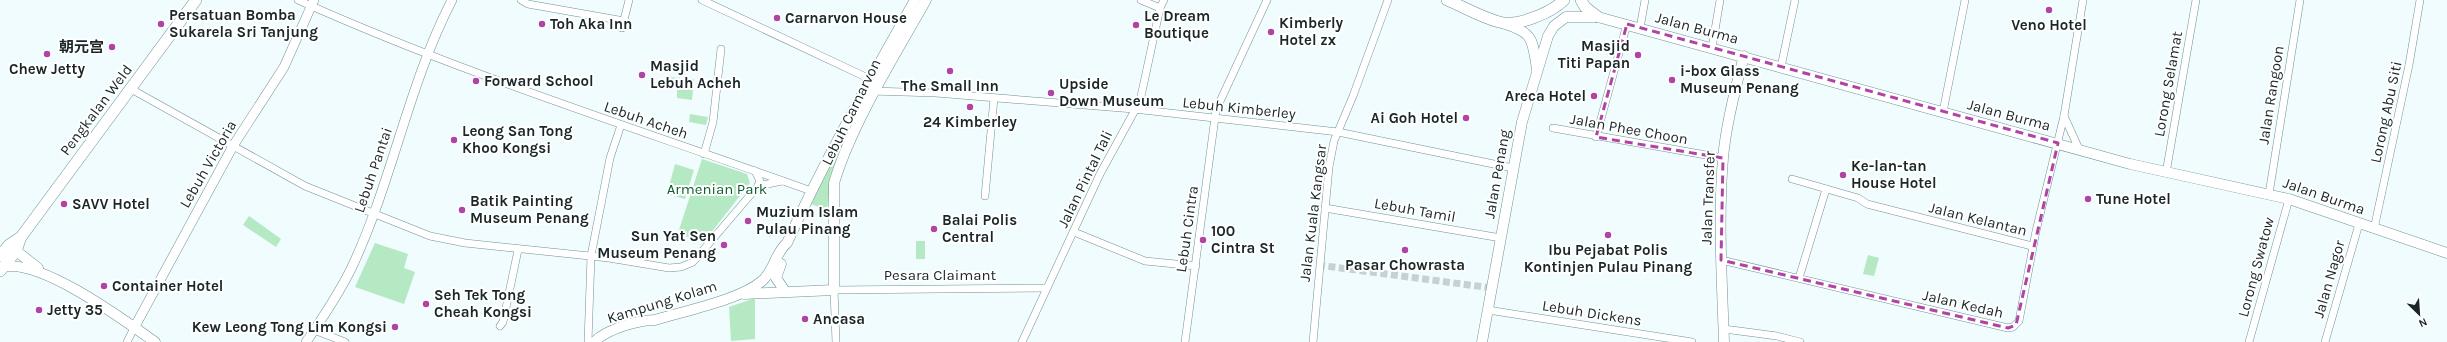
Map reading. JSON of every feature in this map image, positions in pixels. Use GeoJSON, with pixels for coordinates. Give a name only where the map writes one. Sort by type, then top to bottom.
{"type":"FeatureCollection","features":[{"type":"Feature","properties":{"kind":"main road","name":"Pengkalan Weld"},"geometry":{"type":"LineString","coordinates":[[2,269],[12,248],[196,0]]}},
{"type":"Feature","properties":{"kind":"main road","name":"Lebuh Carnarvon"},"geometry":{"type":"LineString","coordinates":[[785,291],[777,281],[776,274],[788,249],[788,243],[811,191],[863,91],[914,0]]}},
{"type":"Feature","properties":{"kind":"main road","name":"Lebuh Carnarvon"},"geometry":{"type":"LineString","coordinates":[[834,290],[834,183],[858,126],[926,0]]}},
{"type":"Feature","properties":{"kind":"main road"},"geometry":{"type":"LineString","coordinates":[[1447,0],[1500,22],[1522,29],[1530,36],[1534,47],[1537,69]]}},
{"type":"Feature","properties":{"kind":"main road"},"geometry":{"type":"LineString","coordinates":[[1500,22],[1533,18],[1547,13],[1564,0]]}},
{"type":"Feature","properties":{"kind":"main road"},"geometry":{"type":"LineString","coordinates":[[1581,0],[1584,7],[1598,17]]}},
{"type":"Feature","properties":{"kind":"main road","name":"Jalan Burma"},"geometry":{"type":"LineString","coordinates":[[1562,19],[1572,16],[1598,17],[1627,24],[2166,173],[2289,199],[2447,253]]}},
{"type":"Feature","properties":{"kind":"main road","name":"Jalan Penang"},"geometry":{"type":"LineString","coordinates":[[1482,342],[1513,168],[1527,101],[1551,31],[1562,19]]}},
{"type":"Feature","properties":{"kind":"main road","name":"Jalan Transfer"},"geometry":{"type":"LineString","coordinates":[[1724,342],[1721,260],[1723,158],[1730,116],[1744,56]]}},
{"type":"Feature","properties":{"kind":"main road","name":"Lebuh Carnarvon"},"geometry":{"type":"LineString","coordinates":[[740,294],[766,277],[782,248],[788,243]]}},
{"type":"Feature","properties":{"kind":"main road","name":"Pengkalan Weld"},"geometry":{"type":"LineString","coordinates":[[0,256],[12,248]]}},
{"type":"Feature","properties":{"kind":"main road"},"geometry":{"type":"LineString","coordinates":[[12,248],[44,274]]}},
{"type":"Feature","properties":{"kind":"main road"},"geometry":{"type":"LineString","coordinates":[[2,269],[12,265],[28,268],[44,274],[76,291],[155,342]]}},
{"type":"Feature","properties":{"kind":"main road"},"geometry":{"type":"LineString","coordinates":[[740,294],[834,290]]}},
{"type":"Feature","properties":{"kind":"main road","name":"Kampung Kolam"},"geometry":{"type":"LineString","coordinates":[[594,342],[598,338],[646,320],[655,320],[740,294]]}},
{"type":"Feature","properties":{"kind":"main road"},"geometry":{"type":"LineString","coordinates":[[607,342],[655,320]]}},
{"type":"Feature","properties":{"kind":"street","name":"Lebuh Acheh"},"geometry":{"type":"LineString","coordinates":[[298,0],[312,3],[427,55],[621,126],[811,191]]}},
{"type":"Feature","properties":{"kind":"street","name":"Lebuh Pantai"},"geometry":{"type":"LineString","coordinates":[[306,342],[350,270],[373,214],[427,55],[452,0]]}},
{"type":"Feature","properties":{"kind":"street"},"geometry":{"type":"LineString","coordinates":[[520,0],[528,4],[623,24],[629,0]]}},
{"type":"Feature","properties":{"kind":"street"},"geometry":{"type":"LineString","coordinates":[[702,0],[870,79]]}},
{"type":"Feature","properties":{"kind":"street"},"geometry":{"type":"LineString","coordinates":[[1141,0],[1160,8]]}},
{"type":"Feature","properties":{"kind":"street","name":"Jalan Pintal Tali"},"geometry":{"type":"LineString","coordinates":[[1022,342],[1100,174],[1134,109],[1140,101],[1160,8],[1164,0]]}},
{"type":"Feature","properties":{"kind":"street","name":"Lebuh Cintra"},"geometry":{"type":"LineString","coordinates":[[1185,342],[1217,107],[1267,0]]}},
{"type":"Feature","properties":{"kind":"street","name":"Jalan Kuala Kangsar"},"geometry":{"type":"LineString","coordinates":[[1313,342],[1329,167],[1338,132],[1388,0]]}},
{"type":"Feature","properties":{"kind":"street"},"geometry":{"type":"LineString","coordinates":[[1640,28],[1645,0]]}},
{"type":"Feature","properties":{"kind":"street"},"geometry":{"type":"LineString","coordinates":[[1712,48],[1720,0]]}},
{"type":"Feature","properties":{"kind":"street"},"geometry":{"type":"LineString","coordinates":[[1781,67],[1795,0]]}},
{"type":"Feature","properties":{"kind":"street"},"geometry":{"type":"LineString","coordinates":[[1943,112],[1965,0]]}},
{"type":"Feature","properties":{"kind":"street","name":"Jalan Kedah"},"geometry":{"type":"LineString","coordinates":[[1721,260],[2008,328],[2013,327],[2019,321],[2032,246],[2064,116],[2083,0]]}},
{"type":"Feature","properties":{"kind":"street","name":"Lorong Selamat"},"geometry":{"type":"LineString","coordinates":[[2166,173],[2196,0]]}},
{"type":"Feature","properties":{"kind":"street","name":"Jalan Rangoon"},"geometry":{"type":"LineString","coordinates":[[2269,194],[2300,0]]}},
{"type":"Feature","properties":{"kind":"street","name":"Lorong Abu Siti"},"geometry":{"type":"LineString","coordinates":[[2374,229],[2408,72],[2420,0]]}},
{"type":"Feature","properties":{"kind":"street","name":"Lebuh Victoria"},"geometry":{"type":"LineString","coordinates":[[127,342],[233,146],[282,71],[312,3]]}},
{"type":"Feature","properties":{"kind":"street"},"geometry":{"type":"LineString","coordinates":[[1596,137],[1627,24]]}},
{"type":"Feature","properties":{"kind":"street"},"geometry":{"type":"LineString","coordinates":[[704,154],[713,122],[721,48]]}},
{"type":"Feature","properties":{"kind":"street"},"geometry":{"type":"LineString","coordinates":[[131,89],[305,186],[430,236],[465,243],[518,250],[592,256],[669,268],[689,265],[758,186],[760,181],[755,171]]}},
{"type":"Feature","properties":{"kind":"street","name":"Lebuh Kimberley"},"geometry":{"type":"LineString","coordinates":[[863,91],[994,98],[1134,109],[1338,132],[1513,168]]}},
{"type":"Feature","properties":{"kind":"street"},"geometry":{"type":"LineString","coordinates":[[985,196],[994,98]]}},
{"type":"Feature","properties":{"kind":"street"},"geometry":{"type":"LineString","coordinates":[[2064,116],[2079,149]]}},
{"type":"Feature","properties":{"kind":"street"},"geometry":{"type":"LineString","coordinates":[[588,342],[592,256],[610,158],[621,126]]}},
{"type":"Feature","properties":{"kind":"street","name":"Jalan Phee Choon"},"geometry":{"type":"LineString","coordinates":[[1553,128],[1596,137],[1723,158]]}},
{"type":"Feature","properties":{"kind":"street","name":"Jalan Kelantan"},"geometry":{"type":"LineString","coordinates":[[1792,179],[1858,198],[1867,204],[2032,246]]}},
{"type":"Feature","properties":{"kind":"street"},"geometry":{"type":"LineString","coordinates":[[758,186],[784,181]]}},
{"type":"Feature","properties":{"kind":"street"},"geometry":{"type":"LineString","coordinates":[[1799,278],[1826,189]]}},
{"type":"Feature","properties":{"kind":"street","name":"Lorong Swatow"},"geometry":{"type":"LineString","coordinates":[[2249,342],[2289,199]]}},
{"type":"Feature","properties":{"kind":"street","name":"Lebuh Tamil"},"geometry":{"type":"LineString","coordinates":[[1325,208],[1501,238]]}},
{"type":"Feature","properties":{"kind":"street","name":"Jalan Nagor"},"geometry":{"type":"LineString","coordinates":[[2325,342],[2359,224]]}},
{"type":"Feature","properties":{"kind":"street"},"geometry":{"type":"LineString","coordinates":[[1074,232],[1145,261],[1196,266]]}},
{"type":"Feature","properties":{"kind":"street"},"geometry":{"type":"LineString","coordinates":[[500,326],[503,322],[518,250]]}},
{"type":"Feature","properties":{"kind":"street","name":"Pesara Claimant"},"geometry":{"type":"LineString","coordinates":[[834,290],[1046,288]]}},
{"type":"Feature","properties":{"kind":"street","name":"Lebuh Carnarvon"},"geometry":{"type":"LineString","coordinates":[[834,290],[836,342]]}},
{"type":"Feature","properties":{"kind":"street","name":"Lebuh Dickens"},"geometry":{"type":"LineString","coordinates":[[1488,310],[1692,342]]}},
{"type":"Feature","properties":{"kind":"street"},"geometry":{"type":"LineString","coordinates":[[1724,329],[1776,336],[1800,342]]}},
{"type":"Feature","properties":{"kind":"street"},"geometry":{"type":"LineString","coordinates":[[314,330],[344,342]]}},
{"type":"Feature","properties":{"kind":"highlighted area"},"geometry":{"type":"Polygon","coordinates":[[[1627,24],[2058,143],[2016,325],[2008,328],[1721,260],[1723,158],[1596,137],[1627,24]]]}},
{"type":"Feature","properties":{"kind":"green space"},"geometry":{"type":"Polygon","coordinates":[[[668,77],[694,79],[692,100],[677,98],[677,88],[667,87],[668,77]]]}},
{"type":"Feature","properties":{"kind":"green space"},"geometry":{"type":"Polygon","coordinates":[[[690,114],[708,117],[706,125],[689,122],[690,114]]]}},
{"type":"Feature","properties":{"kind":"green space"},"geometry":{"type":"Polygon","coordinates":[[[841,139],[844,140],[831,181],[827,210],[811,204],[841,139]]]}},
{"type":"Feature","properties":{"kind":"green space","name":"Armenian Park"},"geometry":{"type":"Polygon","coordinates":[[[702,159],[747,174],[750,183],[703,243],[678,233],[702,159]]]}},
{"type":"Feature","properties":{"kind":"green space"},"geometry":{"type":"Polygon","coordinates":[[[675,164],[694,170],[685,199],[667,194],[675,164]]]}},
{"type":"Feature","properties":{"kind":"green space"},"geometry":{"type":"Polygon","coordinates":[[[249,216],[281,239],[276,247],[243,225],[249,216]]]}},
{"type":"Feature","properties":{"kind":"green space"},"geometry":{"type":"Polygon","coordinates":[[[916,241],[925,241],[925,259],[916,259],[916,241]]]}},
{"type":"Feature","properties":{"kind":"green space"},"geometry":{"type":"Polygon","coordinates":[[[375,243],[408,254],[404,268],[415,272],[404,304],[355,287],[375,243]]]}},
{"type":"Feature","properties":{"kind":"green space"},"geometry":{"type":"Polygon","coordinates":[[[1868,255],[1879,258],[1874,276],[1863,274],[1868,255]]]}},
{"type":"Feature","properties":{"kind":"green space"},"geometry":{"type":"Polygon","coordinates":[[[755,298],[755,339],[731,341],[729,307],[755,298]]]}},
{"type":"Feature","properties":{"kind":"tunnel"},"geometry":{"type":"LineString","coordinates":[[1318,265],[1492,288]]}},
{"type":"Feature","properties":{"kind":"place","name":"Veno Hotel"},"geometry":{"type":"Point","coordinates":[2049,10]}},
{"type":"Feature","properties":{"kind":"place","name":"Carnarvon House"},"geometry":{"type":"Point","coordinates":[777,18]}},
{"type":"Feature","properties":{"kind":"place","name":"Persatuan Bomba Sukarela Sri Tanjung"},"geometry":{"type":"Point","coordinates":[161,24]}},
{"type":"Feature","properties":{"kind":"place","name":"Toh Aka Inn"},"geometry":{"type":"Point","coordinates":[542,24]}},
{"type":"Feature","properties":{"kind":"place","name":"Le Dream Boutique"},"geometry":{"type":"Point","coordinates":[1136,25]}},
{"type":"Feature","properties":{"kind":"place","name":"Kimberly Hotel zx"},"geometry":{"type":"Point","coordinates":[1271,32]}},
{"type":"Feature","properties":{"kind":"place","name":"朝元宫"},"geometry":{"type":"Point","coordinates":[112,47]}},
{"type":"Feature","properties":{"kind":"place","name":"Chew Jetty"},"geometry":{"type":"Point","coordinates":[47,54]}},
{"type":"Feature","properties":{"kind":"place","name":"Masjid Titi Papan"},"geometry":{"type":"Point","coordinates":[1638,55]}},
{"type":"Feature","properties":{"kind":"place","name":"The Small Inn"},"geometry":{"type":"Point","coordinates":[950,71]}},
{"type":"Feature","properties":{"kind":"place","name":"Masjid Lebuh Acheh"},"geometry":{"type":"Point","coordinates":[642,75]}},
{"type":"Feature","properties":{"kind":"place","name":"i-box Glass Museum Penang"},"geometry":{"type":"Point","coordinates":[1672,80]}},
{"type":"Feature","properties":{"kind":"place","name":"Forward School"},"geometry":{"type":"Point","coordinates":[476,81]}},
{"type":"Feature","properties":{"kind":"place","name":"Upside Down Museum"},"geometry":{"type":"Point","coordinates":[1051,93]}},
{"type":"Feature","properties":{"kind":"place","name":"Areca Hotel"},"geometry":{"type":"Point","coordinates":[1594,96]}},
{"type":"Feature","properties":{"kind":"place","name":"24 Kimberley"},"geometry":{"type":"Point","coordinates":[970,107]}},
{"type":"Feature","properties":{"kind":"place","name":"Ai Goh Hotel"},"geometry":{"type":"Point","coordinates":[1466,118]}},
{"type":"Feature","properties":{"kind":"place","name":"Leong San Tong Khoo Kongsi"},"geometry":{"type":"Point","coordinates":[454,140]}},
{"type":"Feature","properties":{"kind":"place","name":"Ke-lan-tan House Hotel"},"geometry":{"type":"Point","coordinates":[1843,175]}},
{"type":"Feature","properties":{"kind":"place","name":"Tune Hotel"},"geometry":{"type":"Point","coordinates":[2088,199]}},
{"type":"Feature","properties":{"kind":"place","name":"SAVV Hotel"},"geometry":{"type":"Point","coordinates":[64,204]}},
{"type":"Feature","properties":{"kind":"place","name":"Batik Painting Museum Penang"},"geometry":{"type":"Point","coordinates":[462,210]}},
{"type":"Feature","properties":{"kind":"place","name":"Muzium Islam Pulau Pinang"},"geometry":{"type":"Point","coordinates":[748,221]}},
{"type":"Feature","properties":{"kind":"place","name":"Balai Polis Central"},"geometry":{"type":"Point","coordinates":[934,229]}},
{"type":"Feature","properties":{"kind":"place","name":"Ibu Pejabat Polis Kontinjen Pulau Pinang"},"geometry":{"type":"Point","coordinates":[1608,235]}},
{"type":"Feature","properties":{"kind":"place","name":"100 Cintra St"},"geometry":{"type":"Point","coordinates":[1203,240]}},
{"type":"Feature","properties":{"kind":"place","name":"Sun Yat Sen Museum Penang"},"geometry":{"type":"Point","coordinates":[724,245]}},
{"type":"Feature","properties":{"kind":"place","name":"Pasar Chowrasta"},"geometry":{"type":"Point","coordinates":[1405,250]}},
{"type":"Feature","properties":{"kind":"place","name":"Container Hotel"},"geometry":{"type":"Point","coordinates":[104,286]}},
{"type":"Feature","properties":{"kind":"place","name":"Seh Tek Tong Cheah Kongsi"},"geometry":{"type":"Point","coordinates":[426,304]}},
{"type":"Feature","properties":{"kind":"place","name":"Jetty 35"},"geometry":{"type":"Point","coordinates":[39,310]}},
{"type":"Feature","properties":{"kind":"place","name":"Ancasa"},"geometry":{"type":"Point","coordinates":[805,319]}},
{"type":"Feature","properties":{"kind":"place","name":"Kew Leong Tong Lim Kongsi"},"geometry":{"type":"Point","coordinates":[395,327]}}]}
